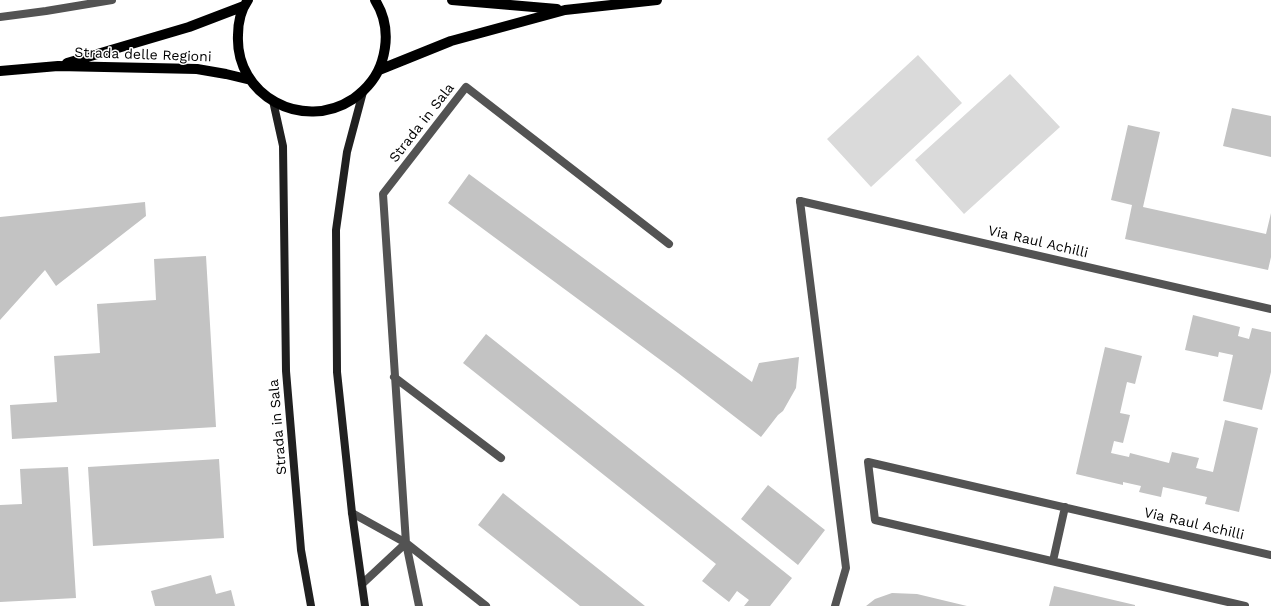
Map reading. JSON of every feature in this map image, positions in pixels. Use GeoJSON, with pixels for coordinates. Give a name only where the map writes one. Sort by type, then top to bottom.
{"type":"FeatureCollection","features":[{"type":"Feature","properties":{"kind":"main road"},"geometry":{"type":"LineString","coordinates":[[246,3],[238,25],[237,44],[242,63],[251,80],[261,92],[273,101],[296,110],[320,112],[343,106],[363,92],[372,82],[379,70],[386,50],[386,28],[380,7],[375,0]]}},
{"type":"Feature","properties":{"kind":"main road"},"geometry":{"type":"LineString","coordinates":[[452,0],[565,10]]}},
{"type":"Feature","properties":{"kind":"main road"},"geometry":{"type":"LineString","coordinates":[[379,70],[450,41],[565,10],[657,0]]}},
{"type":"Feature","properties":{"kind":"main road","name":"Strada delle Regioni"},"geometry":{"type":"LineString","coordinates":[[58,66],[189,27],[246,3]]}},
{"type":"Feature","properties":{"kind":"main road","name":"Strada delle Regioni"},"geometry":{"type":"LineString","coordinates":[[0,72],[58,66],[197,69],[251,80]]}},
{"type":"Feature","properties":{"kind":"street"},"geometry":{"type":"LineString","coordinates":[[0,17],[112,0]]}},
{"type":"Feature","properties":{"kind":"street","name":"Strada in Sala"},"geometry":{"type":"LineString","coordinates":[[419,606],[406,543],[382,194],[466,88],[669,244]]}},
{"type":"Feature","properties":{"kind":"street"},"geometry":{"type":"LineString","coordinates":[[363,92],[347,152],[336,230],[337,372],[352,513],[365,606]]}},
{"type":"Feature","properties":{"kind":"street","name":"Strada in Sala"},"geometry":{"type":"LineString","coordinates":[[273,101],[283,146],[286,372],[301,550],[311,606]]}},
{"type":"Feature","properties":{"kind":"street","name":"Via Raul Achilli"},"geometry":{"type":"LineString","coordinates":[[834,606],[846,568],[800,201],[1271,309]]}},
{"type":"Feature","properties":{"kind":"street"},"geometry":{"type":"LineString","coordinates":[[394,377],[501,458]]}},
{"type":"Feature","properties":{"kind":"street","name":"Via Raul Achilli"},"geometry":{"type":"LineString","coordinates":[[1246,606],[875,520],[868,462],[1271,555]]}},
{"type":"Feature","properties":{"kind":"street"},"geometry":{"type":"LineString","coordinates":[[1053,561],[1065,507]]}},
{"type":"Feature","properties":{"kind":"street"},"geometry":{"type":"LineString","coordinates":[[352,513],[406,543],[486,606]]}},
{"type":"Feature","properties":{"kind":"street"},"geometry":{"type":"LineString","coordinates":[[362,584],[406,543]]}},
{"type":"Feature","properties":{"kind":"shaded area"},"geometry":{"type":"Polygon","coordinates":[[[918,55],[962,103],[871,187],[827,139],[918,55]]]}},
{"type":"Feature","properties":{"kind":"shaded area"},"geometry":{"type":"Polygon","coordinates":[[[1010,74],[1060,127],[964,214],[915,160],[1010,74]]]}},
{"type":"Feature","properties":{"kind":"building"},"geometry":{"type":"Polygon","coordinates":[[[1232,108],[1271,116],[1271,157],[1223,146],[1232,108]]]}},
{"type":"Feature","properties":{"kind":"building"},"geometry":{"type":"Polygon","coordinates":[[[1128,125],[1160,132],[1143,207],[1266,234],[1271,213],[1271,257],[1268,270],[1125,239],[1132,205],[1111,200],[1128,125]]]}},
{"type":"Feature","properties":{"kind":"building"},"geometry":{"type":"Polygon","coordinates":[[[469,174],[752,382],[759,363],[799,357],[796,388],[783,411],[778,415],[761,437],[678,373],[448,203],[469,174]]]}},
{"type":"Feature","properties":{"kind":"building"},"geometry":{"type":"Polygon","coordinates":[[[145,202],[146,216],[56,286],[45,270],[0,320],[0,217],[145,202]]]}},
{"type":"Feature","properties":{"kind":"building"},"geometry":{"type":"Polygon","coordinates":[[[206,256],[216,427],[12,439],[10,405],[57,402],[54,356],[100,353],[97,304],[156,300],[154,259],[206,256]]]}},
{"type":"Feature","properties":{"kind":"building"},"geometry":{"type":"Polygon","coordinates":[[[1193,315],[1240,327],[1238,336],[1249,339],[1252,328],[1271,332],[1271,372],[1262,410],[1223,401],[1233,355],[1219,352],[1218,357],[1185,350],[1193,315]]]}},
{"type":"Feature","properties":{"kind":"building"},"geometry":{"type":"Polygon","coordinates":[[[486,334],[792,578],[770,606],[744,606],[749,600],[737,591],[729,602],[702,581],[716,564],[463,363],[486,334]]]}},
{"type":"Feature","properties":{"kind":"building"},"geometry":{"type":"Polygon","coordinates":[[[1105,347],[1142,356],[1135,384],[1127,382],[1120,413],[1130,415],[1123,443],[1114,441],[1111,453],[1129,457],[1130,453],[1169,463],[1172,452],[1199,458],[1196,468],[1213,472],[1225,420],[1258,428],[1239,512],[1205,504],[1207,497],[1163,487],[1161,497],[1139,492],[1141,486],[1123,482],[1123,485],[1076,474],[1105,347]]]}},
{"type":"Feature","properties":{"kind":"building"},"geometry":{"type":"Polygon","coordinates":[[[219,459],[224,538],[93,546],[88,467],[219,459]]]}},
{"type":"Feature","properties":{"kind":"building"},"geometry":{"type":"Polygon","coordinates":[[[68,467],[76,598],[0,602],[0,505],[22,504],[20,469],[68,467]]]}},
{"type":"Feature","properties":{"kind":"building"},"geometry":{"type":"Polygon","coordinates":[[[768,485],[825,530],[798,565],[741,519],[768,485]]]}},
{"type":"Feature","properties":{"kind":"building"},"geometry":{"type":"Polygon","coordinates":[[[503,493],[645,606],[580,606],[478,525],[503,493]]]}},
{"type":"Feature","properties":{"kind":"building"},"geometry":{"type":"Polygon","coordinates":[[[211,575],[216,594],[231,590],[235,606],[155,606],[151,591],[211,575]]]}},
{"type":"Feature","properties":{"kind":"building"},"geometry":{"type":"Polygon","coordinates":[[[1054,586],[1135,605],[1135,606],[1049,606],[1054,586]]]}},
{"type":"Feature","properties":{"kind":"building"},"geometry":{"type":"Polygon","coordinates":[[[892,593],[917,594],[967,606],[866,606],[875,599],[892,593]]]}}]}
